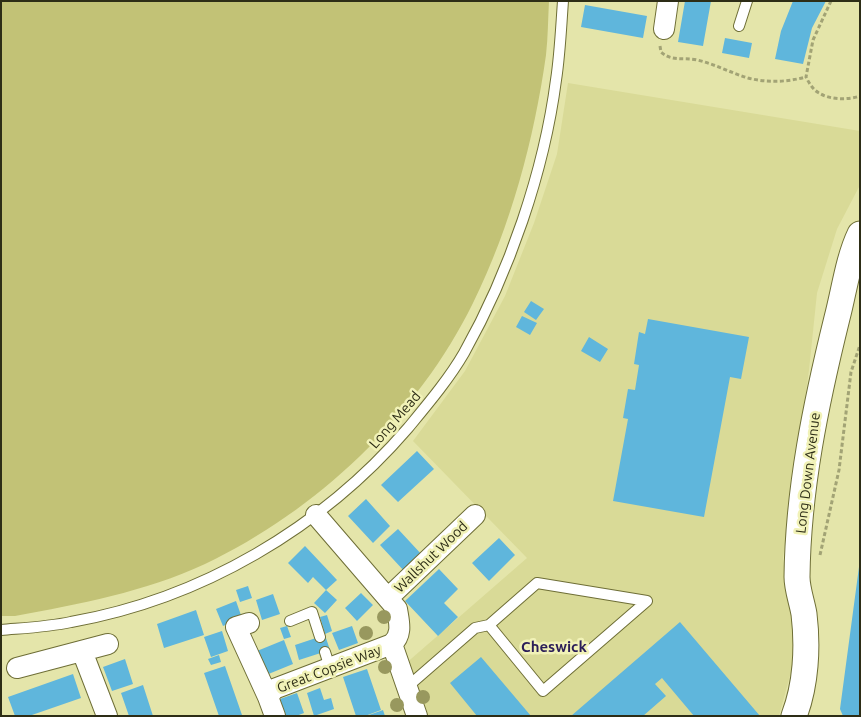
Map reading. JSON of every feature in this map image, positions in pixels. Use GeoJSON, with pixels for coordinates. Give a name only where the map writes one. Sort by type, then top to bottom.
{"type":"FeatureCollection","features":[{"type":"Feature","properties":{"kind":"street"},"geometry":{"type":"LineString","coordinates":[[664,29],[668,1]]}},
{"type":"Feature","properties":{"kind":"street","name":"Long Down Avenue"},"geometry":{"type":"LineString","coordinates":[[794,716],[798,707],[806,659],[804,616],[797,580],[808,448],[824,371],[854,275],[860,234]]}},
{"type":"Feature","properties":{"kind":"street","name":"Wallshut Wood"},"geometry":{"type":"LineString","coordinates":[[316,515],[397,609],[400,626],[398,639],[392,644]]}},
{"type":"Feature","properties":{"kind":"street","name":"Wallshut Wood"},"geometry":{"type":"LineString","coordinates":[[388,598],[475,515]]}},
{"type":"Feature","properties":{"kind":"street","name":"Great Copsie Way"},"geometry":{"type":"LineString","coordinates":[[249,623],[236,627],[275,716]]}},
{"type":"Feature","properties":{"kind":"street"},"geometry":{"type":"LineString","coordinates":[[17,668],[108,644]]}},
{"type":"Feature","properties":{"kind":"street"},"geometry":{"type":"LineString","coordinates":[[392,644],[417,716]]}},
{"type":"Feature","properties":{"kind":"street","name":"Great Copsie Way"},"geometry":{"type":"LineString","coordinates":[[268,697],[274,689],[327,660],[392,644]]}},
{"type":"Feature","properties":{"kind":"street"},"geometry":{"type":"LineString","coordinates":[[82,651],[107,716]]}},
{"type":"Feature","properties":{"kind":"lane","name":"Long Mead"},"geometry":{"type":"LineString","coordinates":[[1,630],[71,622],[110,613],[166,597],[202,581],[250,557],[316,515],[363,476],[395,443],[427,405],[463,355],[517,236],[546,134],[556,82],[563,1]]}},
{"type":"Feature","properties":{"kind":"lane"},"geometry":{"type":"LineString","coordinates":[[739,26],[747,1]]}},
{"type":"Feature","properties":{"kind":"lane"},"geometry":{"type":"LineString","coordinates":[[406,688],[476,628],[489,626],[537,583],[647,601],[543,691],[489,626]]}},
{"type":"Feature","properties":{"kind":"lane"},"geometry":{"type":"LineString","coordinates":[[290,621],[312,612],[320,636]]}},
{"type":"Feature","properties":{"kind":"path"},"geometry":{"type":"LineString","coordinates":[[831,1],[813,40],[806,77],[819,94],[849,100],[860,96]]}},
{"type":"Feature","properties":{"kind":"path"},"geometry":{"type":"LineString","coordinates":[[664,29],[660,52],[667,58],[695,60],[717,65],[748,78],[791,81],[806,77]]}},
{"type":"Feature","properties":{"kind":"path"},"geometry":{"type":"LineString","coordinates":[[818,564],[838,470],[851,372],[860,345]]}},
{"type":"Feature","properties":{"kind":"shaded area"},"geometry":{"type":"Polygon","coordinates":[[[1,1],[549,1],[546,55],[535,119],[528,151],[499,244],[473,303],[450,344],[424,384],[394,421],[325,488],[286,517],[246,542],[205,564],[135,590],[87,602],[15,616],[1,616],[1,1]]]}},
{"type":"Feature","properties":{"kind":"shaded area"},"geometry":{"type":"Polygon","coordinates":[[[568,83],[860,131],[860,185],[837,229],[817,293],[809,370],[783,558],[787,591],[793,610],[797,650],[779,716],[421,716],[404,665],[527,558],[413,441],[465,371],[505,296],[534,223],[557,154],[568,83]]]}},
{"type":"Feature","properties":{"kind":"building"},"geometry":{"type":"Polygon","coordinates":[[[685,1],[711,1],[703,46],[678,42],[685,1]]]}},
{"type":"Feature","properties":{"kind":"building"},"geometry":{"type":"Polygon","coordinates":[[[793,1],[826,1],[812,28],[803,64],[775,59],[781,31],[793,1]]]}},
{"type":"Feature","properties":{"kind":"building"},"geometry":{"type":"Polygon","coordinates":[[[585,5],[647,16],[643,38],[581,27],[585,5]]]}},
{"type":"Feature","properties":{"kind":"building"},"geometry":{"type":"Polygon","coordinates":[[[725,38],[752,43],[749,58],[722,53],[725,38]]]}},
{"type":"Feature","properties":{"kind":"building"},"geometry":{"type":"Polygon","coordinates":[[[531,301],[544,309],[536,320],[524,312],[531,301]]]}},
{"type":"Feature","properties":{"kind":"building"},"geometry":{"type":"Polygon","coordinates":[[[522,316],[537,323],[530,335],[516,327],[522,316]]]}},
{"type":"Feature","properties":{"kind":"building"},"geometry":{"type":"Polygon","coordinates":[[[648,319],[749,337],[741,379],[730,377],[704,517],[613,501],[628,419],[623,418],[628,389],[635,390],[639,365],[634,364],[639,332],[645,334],[648,319]]]}},
{"type":"Feature","properties":{"kind":"building"},"geometry":{"type":"Polygon","coordinates":[[[589,337],[608,349],[600,362],[581,351],[589,337]]]}},
{"type":"Feature","properties":{"kind":"building"},"geometry":{"type":"Polygon","coordinates":[[[417,451],[434,469],[398,502],[381,485],[417,451]]]}},
{"type":"Feature","properties":{"kind":"building"},"geometry":{"type":"Polygon","coordinates":[[[366,499],[390,526],[373,543],[348,516],[366,499]]]}},
{"type":"Feature","properties":{"kind":"building"},"geometry":{"type":"Polygon","coordinates":[[[398,529],[423,556],[405,572],[380,545],[398,529]]]}},
{"type":"Feature","properties":{"kind":"building"},"geometry":{"type":"Polygon","coordinates":[[[499,538],[515,555],[489,581],[472,563],[499,538]]]}},
{"type":"Feature","properties":{"kind":"building"},"geometry":{"type":"Polygon","coordinates":[[[305,546],[337,580],[326,590],[313,577],[308,583],[288,563],[305,546]]]}},
{"type":"Feature","properties":{"kind":"building"},"geometry":{"type":"Polygon","coordinates":[[[859,567],[860,716],[843,716],[840,709],[859,567]]]}},
{"type":"Feature","properties":{"kind":"building"},"geometry":{"type":"Polygon","coordinates":[[[439,569],[458,589],[444,603],[458,617],[438,636],[405,601],[439,569]]]}},
{"type":"Feature","properties":{"kind":"building"},"geometry":{"type":"Polygon","coordinates":[[[248,586],[252,598],[240,602],[236,590],[248,586]]]}},
{"type":"Feature","properties":{"kind":"building"},"geometry":{"type":"Polygon","coordinates":[[[326,590],[337,600],[325,613],[314,603],[326,590]]]}},
{"type":"Feature","properties":{"kind":"building"},"geometry":{"type":"Polygon","coordinates":[[[361,593],[373,605],[357,621],[345,608],[361,593]]]}},
{"type":"Feature","properties":{"kind":"building"},"geometry":{"type":"Polygon","coordinates":[[[273,594],[280,614],[262,620],[256,600],[273,594]]]}},
{"type":"Feature","properties":{"kind":"building"},"geometry":{"type":"Polygon","coordinates":[[[236,601],[242,618],[223,626],[216,609],[236,601]]]}},
{"type":"Feature","properties":{"kind":"building"},"geometry":{"type":"Polygon","coordinates":[[[196,610],[204,635],[164,648],[157,624],[196,610]]]}},
{"type":"Feature","properties":{"kind":"building"},"geometry":{"type":"Polygon","coordinates":[[[327,615],[332,631],[325,634],[320,617],[327,615]]]}},
{"type":"Feature","properties":{"kind":"building"},"geometry":{"type":"Polygon","coordinates":[[[680,622],[760,716],[694,716],[662,678],[655,684],[666,696],[643,716],[571,716],[680,622]]]}},
{"type":"Feature","properties":{"kind":"building"},"geometry":{"type":"Polygon","coordinates":[[[287,626],[291,637],[284,639],[280,628],[287,626]]]}},
{"type":"Feature","properties":{"kind":"building"},"geometry":{"type":"Polygon","coordinates":[[[352,626],[358,643],[339,650],[332,633],[352,626]]]}},
{"type":"Feature","properties":{"kind":"building"},"geometry":{"type":"Polygon","coordinates":[[[222,631],[228,651],[211,657],[204,637],[222,631]]]}},
{"type":"Feature","properties":{"kind":"building"},"geometry":{"type":"Polygon","coordinates":[[[325,635],[330,650],[299,660],[295,645],[325,635]]]}},
{"type":"Feature","properties":{"kind":"building"},"geometry":{"type":"Polygon","coordinates":[[[284,640],[293,664],[266,675],[257,651],[284,640]]]}},
{"type":"Feature","properties":{"kind":"building"},"geometry":{"type":"Polygon","coordinates":[[[219,655],[221,662],[211,665],[208,659],[219,655]]]}},
{"type":"Feature","properties":{"kind":"building"},"geometry":{"type":"Polygon","coordinates":[[[481,657],[531,716],[477,716],[450,683],[481,657]]]}},
{"type":"Feature","properties":{"kind":"building"},"geometry":{"type":"Polygon","coordinates":[[[125,659],[133,684],[112,691],[103,667],[125,659]]]}},
{"type":"Feature","properties":{"kind":"building"},"geometry":{"type":"Polygon","coordinates":[[[225,666],[242,715],[239,716],[219,716],[204,673],[225,666]]]}},
{"type":"Feature","properties":{"kind":"building"},"geometry":{"type":"Polygon","coordinates":[[[367,669],[381,710],[365,716],[356,716],[343,677],[367,669]]]}},
{"type":"Feature","properties":{"kind":"building"},"geometry":{"type":"Polygon","coordinates":[[[73,674],[81,698],[29,716],[15,716],[8,697],[73,674]]]}},
{"type":"Feature","properties":{"kind":"building"},"geometry":{"type":"Polygon","coordinates":[[[143,685],[153,716],[129,716],[121,693],[143,685]]]}},
{"type":"Feature","properties":{"kind":"building"},"geometry":{"type":"Polygon","coordinates":[[[320,688],[324,700],[331,698],[334,709],[314,716],[307,693],[320,688]]]}},
{"type":"Feature","properties":{"kind":"building"},"geometry":{"type":"Polygon","coordinates":[[[297,693],[304,713],[296,716],[285,716],[280,699],[297,693]]]}},
{"type":"Feature","properties":{"kind":"building"},"geometry":{"type":"Polygon","coordinates":[[[383,710],[385,716],[369,716],[369,715],[383,710]]]}},
{"type":"Feature","properties":{"kind":"district","name":"Cheswick"},"geometry":{"type":"Point","coordinates":[554,647]}}]}
